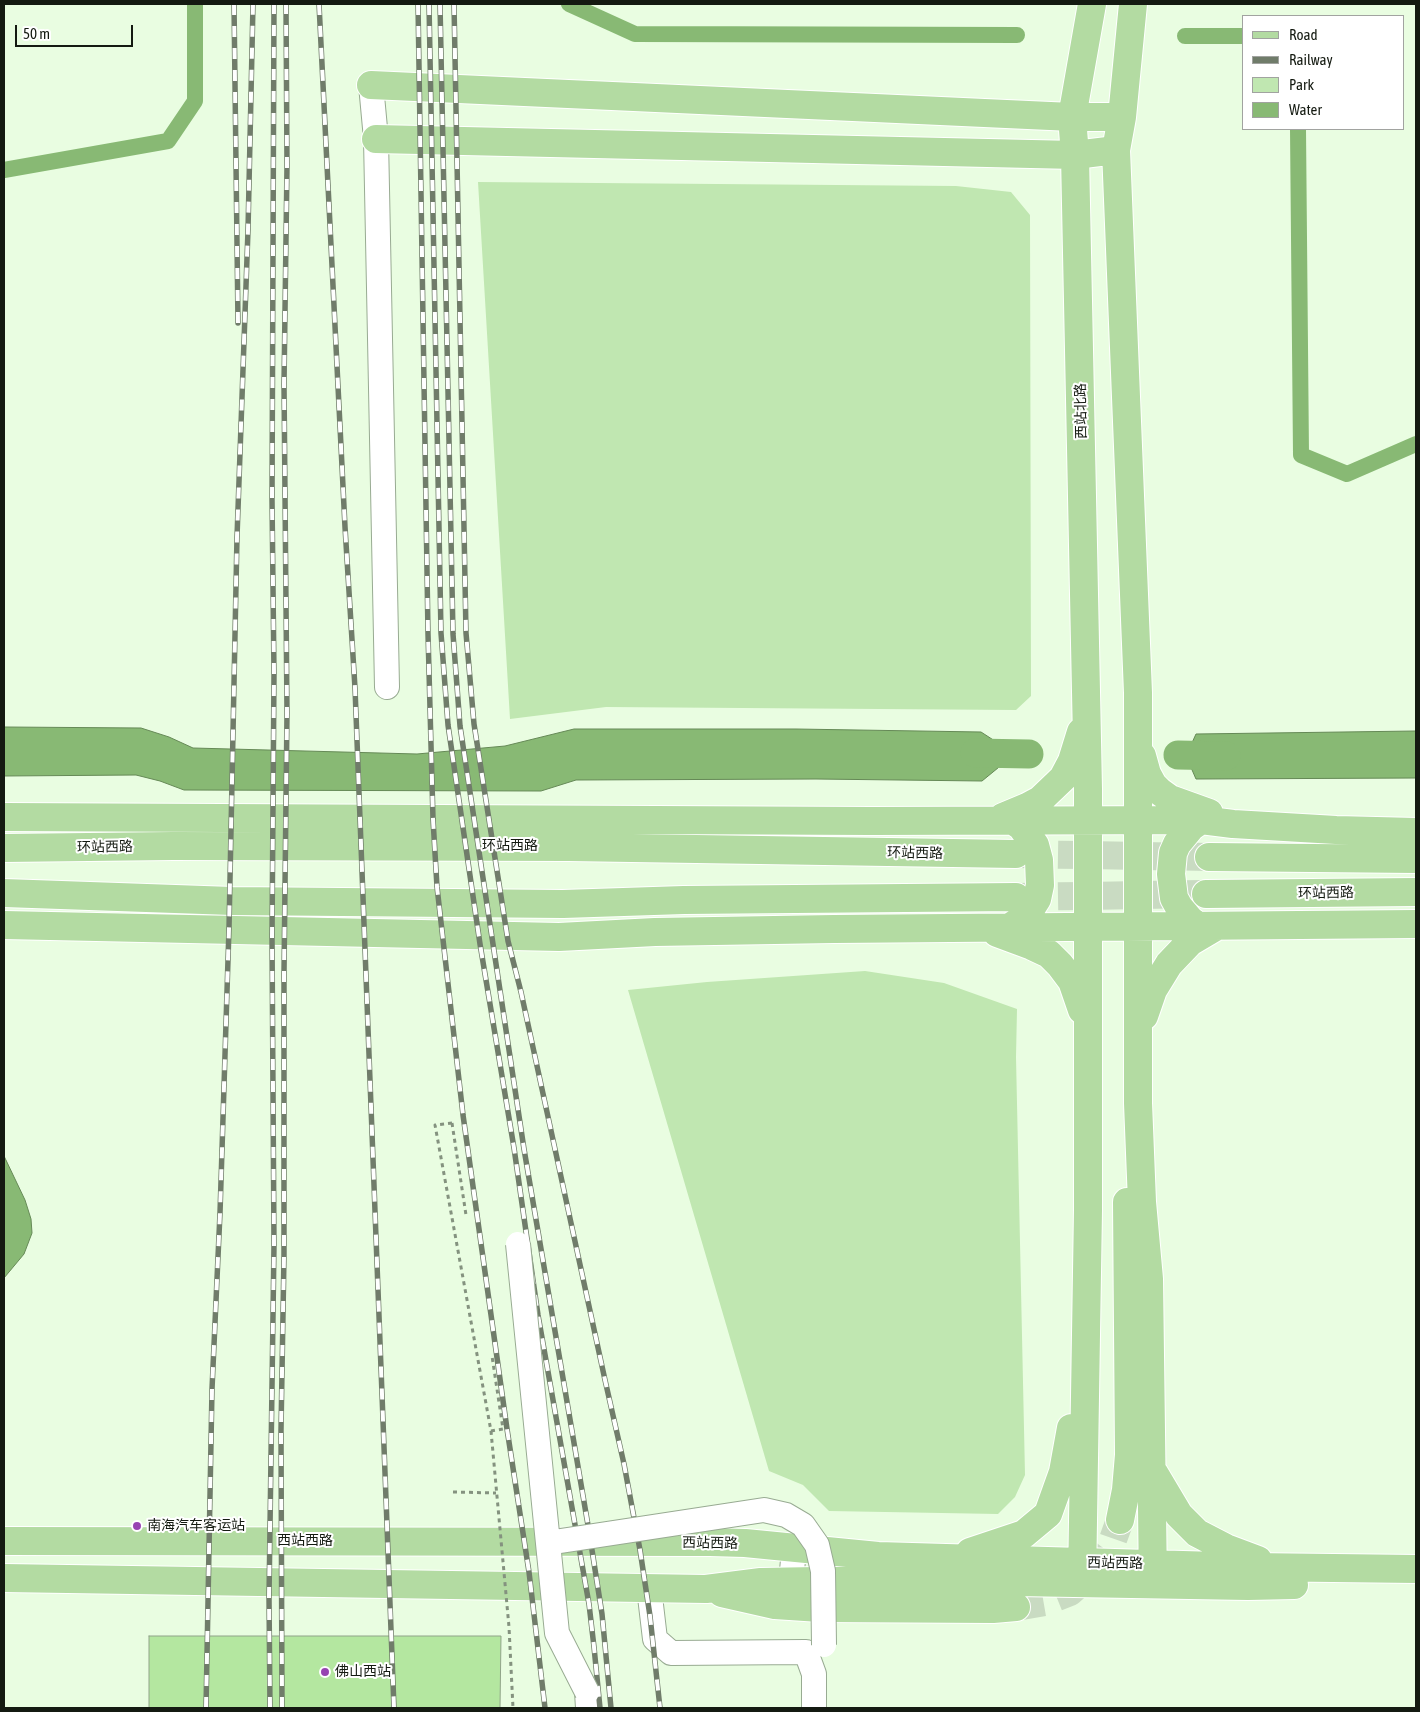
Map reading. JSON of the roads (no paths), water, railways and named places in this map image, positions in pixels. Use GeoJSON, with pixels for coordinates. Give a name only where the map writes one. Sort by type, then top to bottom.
{"type":"FeatureCollection","features":[{"type":"Feature","properties":{"kind":"main road","name":"西站北路"},"geometry":{"type":"LineString","coordinates":[[1088,1033],[1087,705],[1075,155],[1072,117],[1092,4]]}},
{"type":"Feature","properties":{"kind":"main road"},"geometry":{"type":"LineString","coordinates":[[1133,4],[1122,117],[1116,150],[1138,722],[1138,1104],[1142,1202],[1149,1279],[1153,1574]]}},
{"type":"Feature","properties":{"kind":"main road"},"geometry":{"type":"LineString","coordinates":[[371,85],[1072,117],[1122,117]]}},
{"type":"Feature","properties":{"kind":"main road"},"geometry":{"type":"LineString","coordinates":[[376,139],[1075,155],[1116,150]]}},
{"type":"Feature","properties":{"kind":"main road"},"geometry":{"type":"LineString","coordinates":[[1002,821],[1040,800],[1063,778],[1079,742],[1087,705]]}},
{"type":"Feature","properties":{"kind":"main road"},"geometry":{"type":"LineString","coordinates":[[1138,722],[1143,763],[1153,785],[1170,799],[1214,814],[1233,824]]}},
{"type":"Feature","properties":{"kind":"main road"},"geometry":{"type":"LineString","coordinates":[[4,817],[180,819],[1201,820],[1233,824],[1336,830],[1416,832]]}},
{"type":"Feature","properties":{"kind":"main road"},"geometry":{"type":"LineString","coordinates":[[1201,820],[1191,827],[1177,844],[1173,853],[1171,874],[1174,898],[1179,907],[1190,920],[1207,926]]}},
{"type":"Feature","properties":{"kind":"main road"},"geometry":{"type":"LineString","coordinates":[[1002,821],[1021,826],[1035,846],[1039,860],[1040,885],[1036,899],[1030,910],[1021,920],[1010,927]]}},
{"type":"Feature","properties":{"kind":"main road","name":"环站西路"},"geometry":{"type":"LineString","coordinates":[[4,848],[568,846],[1016,854]]}},
{"type":"Feature","properties":{"kind":"main road"},"geometry":{"type":"LineString","coordinates":[[1209,856],[1416,859]]}},
{"type":"Feature","properties":{"kind":"main road","name":"环站西路"},"geometry":{"type":"LineString","coordinates":[[1206,894],[1416,892]]}},
{"type":"Feature","properties":{"kind":"main road"},"geometry":{"type":"LineString","coordinates":[[4,893],[205,900],[554,904],[684,900],[1016,897]]}},
{"type":"Feature","properties":{"kind":"main road"},"geometry":{"type":"LineString","coordinates":[[4,925],[559,937],[655,932],[1416,924]]}},
{"type":"Feature","properties":{"kind":"main road"},"geometry":{"type":"LineString","coordinates":[[1138,1045],[1145,1012],[1153,990],[1169,964],[1207,926]]}},
{"type":"Feature","properties":{"kind":"main road"},"geometry":{"type":"LineString","coordinates":[[979,928],[1032,946],[1049,954],[1072,981],[1079,998],[1088,1033],[1088,1210],[1082,1573]]}},
{"type":"Feature","properties":{"kind":"main road"},"geometry":{"type":"LineString","coordinates":[[1120,1520],[1126,1490],[1129,1455],[1126,1204],[1138,1104]]}},
{"type":"Feature","properties":{"kind":"main road"},"geometry":{"type":"LineString","coordinates":[[952,1558],[1024,1534],[1048,1514],[1063,1472],[1086,1343]]}},
{"type":"Feature","properties":{"kind":"main road"},"geometry":{"type":"LineString","coordinates":[[1152,1470],[1179,1515],[1196,1533],[1226,1548],[1276,1567]]}},
{"type":"Feature","properties":{"kind":"main road","name":"西站西路"},"geometry":{"type":"LineString","coordinates":[[4,1541],[744,1543],[878,1556],[952,1558],[1082,1573]]}},
{"type":"Feature","properties":{"kind":"main road","name":"西站西路"},"geometry":{"type":"LineString","coordinates":[[4,1578],[706,1589],[761,1582],[958,1581],[1082,1573],[1153,1574],[1276,1567],[1416,1569]]}},
{"type":"Feature","properties":{"kind":"main road","name":"西站西路"},"geometry":{"type":"LineString","coordinates":[[1153,1574],[1248,1586],[1416,1581]]}},
{"type":"Feature","properties":{"kind":"main road"},"geometry":{"type":"LineString","coordinates":[[706,1589],[775,1605],[820,1608],[974,1609],[1016,1607]]}},
{"type":"Feature","properties":{"kind":"street"},"geometry":{"type":"LineString","coordinates":[[371,85],[376,139],[387,687]]}},
{"type":"Feature","properties":{"kind":"street"},"geometry":{"type":"LineString","coordinates":[[518,1244],[557,1633],[587,1692],[588,1708]]}},
{"type":"Feature","properties":{"kind":"street"},"geometry":{"type":"LineString","coordinates":[[554,1542],[764,1510],[786,1515],[803,1525],[817,1545],[823,1571],[824,1645],[820,1708]]}},
{"type":"Feature","properties":{"kind":"street"},"geometry":{"type":"LineString","coordinates":[[791,1582],[794,1549]]}},
{"type":"Feature","properties":{"kind":"street"},"geometry":{"type":"LineString","coordinates":[[649,1588],[655,1639],[671,1652],[806,1652],[814,1674],[814,1708]]}},
{"type":"Feature","properties":{"kind":"water"},"geometry":{"type":"Polygon","coordinates":[[[4,727],[141,728],[169,737],[193,748],[417,754],[505,746],[574,729],[796,729],[981,732],[1015,754],[982,781],[816,779],[576,780],[541,791],[184,790],[136,775],[4,776],[4,727]]]}},
{"type":"Feature","properties":{"kind":"water"},"geometry":{"type":"Polygon","coordinates":[[[1416,731],[1416,778],[1196,779],[1186,756],[1196,734],[1416,731]]]}},
{"type":"Feature","properties":{"kind":"water"},"geometry":{"type":"Polygon","coordinates":[[[4,1156],[25,1200],[31,1219],[32,1233],[24,1254],[4,1278],[4,1156]]]}},
{"type":"Feature","properties":{"kind":"waterway"},"geometry":{"type":"LineString","coordinates":[[4,170],[168,141],[195,101],[195,4]]}},
{"type":"Feature","properties":{"kind":"waterway"},"geometry":{"type":"LineString","coordinates":[[569,4],[635,34],[1017,35]]}},
{"type":"Feature","properties":{"kind":"waterway"},"geometry":{"type":"LineString","coordinates":[[1185,36],[1242,36]]}},
{"type":"Feature","properties":{"kind":"waterway"},"geometry":{"type":"LineString","coordinates":[[1298,130],[1301,455],[1347,474],[1416,444]]}},
{"type":"Feature","properties":{"kind":"waterway"},"geometry":{"type":"LineString","coordinates":[[975,753],[1029,754]]}},
{"type":"Feature","properties":{"kind":"waterway"},"geometry":{"type":"LineString","coordinates":[[1178,755],[1226,756]]}},
{"type":"Feature","properties":{"kind":"tunnel"},"geometry":{"type":"LineString","coordinates":[[1016,854],[1209,857]]}},
{"type":"Feature","properties":{"kind":"tunnel"},"geometry":{"type":"LineString","coordinates":[[1016,897],[1206,894]]}},
{"type":"Feature","properties":{"kind":"tunnel"},"geometry":{"type":"LineString","coordinates":[[1016,1607],[1045,1602],[1070,1592],[1092,1572],[1110,1548],[1120,1520]]}},
{"type":"Feature","properties":{"kind":"railway"},"geometry":{"type":"LineString","coordinates":[[234,4],[238,323]]}},
{"type":"Feature","properties":{"kind":"railway"},"geometry":{"type":"LineString","coordinates":[[206,1708],[212,1389],[220,1213],[229,928],[237,537],[248,230],[253,4]]}},
{"type":"Feature","properties":{"kind":"railway"},"geometry":{"type":"LineString","coordinates":[[270,1708],[269,1597],[274,1245],[272,937],[274,4]]}},
{"type":"Feature","properties":{"kind":"railway"},"geometry":{"type":"LineString","coordinates":[[282,1708],[281,1430],[284,1256],[284,973],[287,713],[284,384],[287,166],[286,4]]}},
{"type":"Feature","properties":{"kind":"railway"},"geometry":{"type":"LineString","coordinates":[[319,4],[345,527],[355,688],[394,1708]]}},
{"type":"Feature","properties":{"kind":"railway"},"geometry":{"type":"LineString","coordinates":[[418,4],[428,634],[433,819],[437,887],[463,1115],[529,1572],[545,1708]]}},
{"type":"Feature","properties":{"kind":"railway"},"geometry":{"type":"LineString","coordinates":[[429,4],[441,633],[448,725],[538,1315],[589,1604],[600,1708]]}},
{"type":"Feature","properties":{"kind":"railway"},"geometry":{"type":"LineString","coordinates":[[440,4],[453,634],[460,726],[524,1149],[602,1614],[611,1708]]}},
{"type":"Feature","properties":{"kind":"railway"},"geometry":{"type":"LineString","coordinates":[[454,4],[466,633],[474,724],[508,941],[521,992],[624,1464],[650,1616],[660,1708]]}},
{"type":"Feature","properties":{"kind":"place","name":"南海汽车客运站"},"geometry":{"type":"Point","coordinates":[137,1526]}},
{"type":"Feature","properties":{"kind":"place","name":"佛山西站"},"geometry":{"type":"Point","coordinates":[325,1672]}}]}
